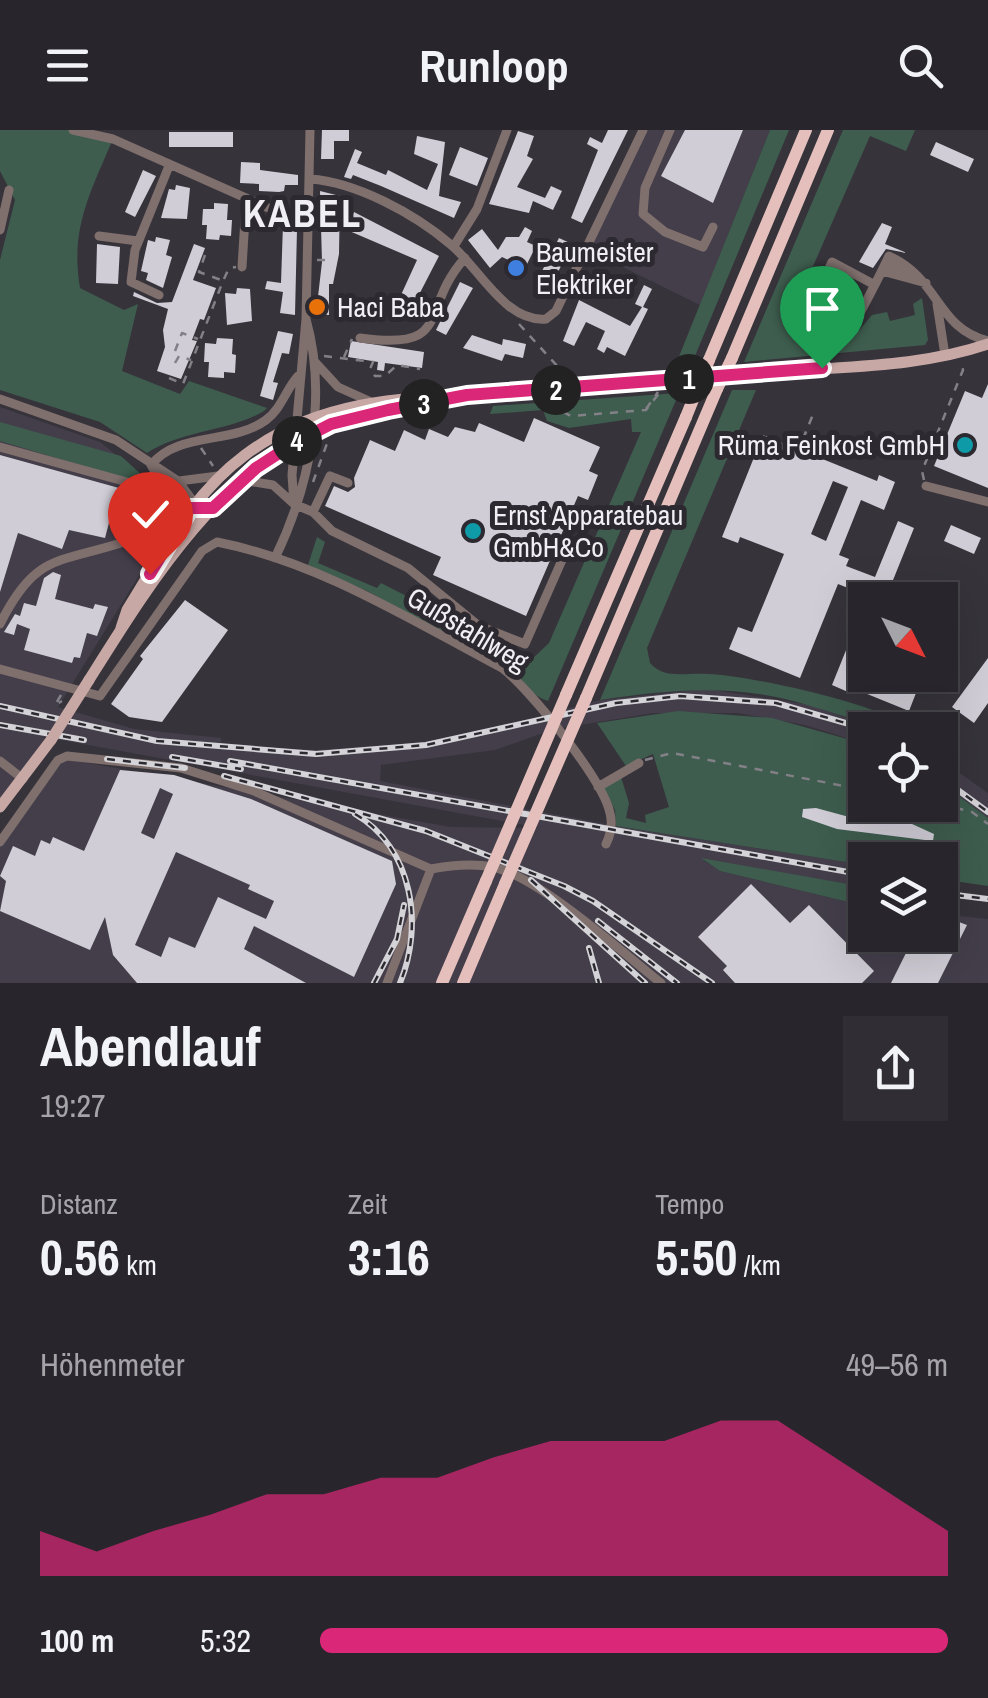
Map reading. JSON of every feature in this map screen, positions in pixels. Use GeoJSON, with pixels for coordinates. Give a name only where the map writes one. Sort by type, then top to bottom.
{"type":"FeatureCollection","features":[{"type":"Feature","properties":{"kind":"highway"},"geometry":{"type":"LineString","coordinates":[[442,983],[806,130]]}},
{"type":"Feature","properties":{"kind":"highway"},"geometry":{"type":"LineString","coordinates":[[463,983],[828,130]]}},
{"type":"Feature","properties":{"kind":"main road"},"geometry":{"type":"LineString","coordinates":[[121,628],[127,610],[217,472],[298,422],[315,416],[369,401],[662,386],[952,354],[988,342]]}},
{"type":"Feature","properties":{"kind":"main road"},"geometry":{"type":"LineString","coordinates":[[0,808],[51,740],[121,628],[179,548],[241,480],[312,433],[347,420],[467,395]]}},
{"type":"Feature","properties":{"kind":"street"},"geometry":{"type":"LineString","coordinates":[[73,130],[113,140],[246,202],[309,226]]}},
{"type":"Feature","properties":{"kind":"street"},"geometry":{"type":"LineString","coordinates":[[294,504],[292,475],[306,319],[310,130]]}},
{"type":"Feature","properties":{"kind":"street"},"geometry":{"type":"LineString","coordinates":[[454,246],[477,208],[507,130]]}},
{"type":"Feature","properties":{"kind":"street"},"geometry":{"type":"LineString","coordinates":[[310,178],[325,180],[392,207],[454,246],[519,312],[536,320],[556,311],[643,130]]}},
{"type":"Feature","properties":{"kind":"street"},"geometry":{"type":"LineString","coordinates":[[670,130],[645,188],[643,214],[665,232],[703,247],[713,227]]}},
{"type":"Feature","properties":{"kind":"street"},"geometry":{"type":"LineString","coordinates":[[160,294],[131,282],[138,241],[169,166]]}},
{"type":"Feature","properties":{"kind":"street"},"geometry":{"type":"LineString","coordinates":[[0,230],[9,190]]}},
{"type":"Feature","properties":{"kind":"street"},"geometry":{"type":"LineString","coordinates":[[242,266],[246,202]]}},
{"type":"Feature","properties":{"kind":"street"},"geometry":{"type":"LineString","coordinates":[[99,236],[138,241]]}},
{"type":"Feature","properties":{"kind":"street"},"geometry":{"type":"LineString","coordinates":[[874,286],[832,262],[807,316],[840,332],[850,332],[884,267],[889,256],[906,264],[928,283],[957,328],[988,342]]}},
{"type":"Feature","properties":{"kind":"street"},"geometry":{"type":"LineString","coordinates":[[356,338],[401,344],[421,334],[465,258]]}},
{"type":"Feature","properties":{"kind":"street"},"geometry":{"type":"LineString","coordinates":[[884,267],[928,283]]}},
{"type":"Feature","properties":{"kind":"street"},"geometry":{"type":"LineString","coordinates":[[937,301],[952,354]]}},
{"type":"Feature","properties":{"kind":"street"},"geometry":{"type":"LineString","coordinates":[[306,319],[319,358],[338,387],[369,401]]}},
{"type":"Feature","properties":{"kind":"street"},"geometry":{"type":"LineString","coordinates":[[275,558],[304,483],[319,358]]}},
{"type":"Feature","properties":{"kind":"street"},"geometry":{"type":"LineString","coordinates":[[151,465],[168,449],[259,424],[277,409],[299,375]]}},
{"type":"Feature","properties":{"kind":"street"},"geometry":{"type":"LineString","coordinates":[[0,398],[98,430],[178,481],[194,505]]}},
{"type":"Feature","properties":{"kind":"street"},"geometry":{"type":"LineString","coordinates":[[0,447],[145,487],[148,493],[136,528],[127,540],[37,570],[20,586],[0,624]]}},
{"type":"Feature","properties":{"kind":"street"},"geometry":{"type":"LineString","coordinates":[[151,465],[194,505],[213,508]]}},
{"type":"Feature","properties":{"kind":"street"},"geometry":{"type":"LineString","coordinates":[[178,481],[217,472]]}},
{"type":"Feature","properties":{"kind":"street"},"geometry":{"type":"LineString","coordinates":[[313,512],[330,476],[348,483]]}},
{"type":"Feature","properties":{"kind":"street"},"geometry":{"type":"LineString","coordinates":[[241,480],[274,485],[294,504],[313,512],[332,531],[408,568],[479,626],[526,644],[566,551]]}},
{"type":"Feature","properties":{"kind":"street"},"geometry":{"type":"LineString","coordinates":[[926,486],[988,502]]}},
{"type":"Feature","properties":{"kind":"street"},"geometry":{"type":"LineString","coordinates":[[179,548],[194,505]]}},
{"type":"Feature","properties":{"kind":"street","name":"Gußstahlweg"},"geometry":{"type":"LineString","coordinates":[[0,669],[100,696],[202,550],[217,542],[275,558],[351,587],[502,668],[522,683],[598,787],[610,810],[606,844]]}},
{"type":"Feature","properties":{"kind":"street"},"geometry":{"type":"LineString","coordinates":[[0,842],[58,760],[66,756],[181,768],[289,805],[430,869],[454,864],[497,868],[582,920],[661,983]]}},
{"type":"Feature","properties":{"kind":"street"},"geometry":{"type":"LineString","coordinates":[[0,761],[23,779]]}},
{"type":"Feature","properties":{"kind":"street"},"geometry":{"type":"LineString","coordinates":[[598,787],[639,763]]}},
{"type":"Feature","properties":{"kind":"street"},"geometry":{"type":"LineString","coordinates":[[387,983],[430,869]]}},
{"type":"Feature","properties":{"kind":"path"},"geometry":{"type":"LineString","coordinates":[[205,256],[198,272],[222,281]]}},
{"type":"Feature","properties":{"kind":"path"},"geometry":{"type":"LineString","coordinates":[[317,260],[326,260]]}},
{"type":"Feature","properties":{"kind":"path"},"geometry":{"type":"LineString","coordinates":[[169,378],[183,384],[222,281],[229,268],[242,266]]}},
{"type":"Feature","properties":{"kind":"path"},"geometry":{"type":"LineString","coordinates":[[519,312],[520,329],[559,368],[563,412],[571,416],[646,410],[662,386]]}},
{"type":"Feature","properties":{"kind":"path"},"geometry":{"type":"LineString","coordinates":[[175,364],[182,333],[200,340]]}},
{"type":"Feature","properties":{"kind":"path"},"geometry":{"type":"LineString","coordinates":[[344,358],[356,338]]}},
{"type":"Feature","properties":{"kind":"path"},"geometry":{"type":"LineString","coordinates":[[176,351],[192,360]]}},
{"type":"Feature","properties":{"kind":"path"},"geometry":{"type":"LineString","coordinates":[[926,486],[922,471],[963,370],[952,354]]}},
{"type":"Feature","properties":{"kind":"path"},"geometry":{"type":"LineString","coordinates":[[319,358],[376,362],[370,369],[375,376],[384,376],[398,365],[420,368]]}},
{"type":"Feature","properties":{"kind":"path"},"geometry":{"type":"LineString","coordinates":[[803,439],[814,412]]}},
{"type":"Feature","properties":{"kind":"path"},"geometry":{"type":"LineString","coordinates":[[311,488],[333,432]]}},
{"type":"Feature","properties":{"kind":"path"},"geometry":{"type":"LineString","coordinates":[[202,454],[217,472]]}},
{"type":"Feature","properties":{"kind":"path"},"geometry":{"type":"LineString","coordinates":[[57,707],[59,698],[62,701],[58,707],[58,700]]}},
{"type":"Feature","properties":{"kind":"path"},"geometry":{"type":"LineString","coordinates":[[639,763],[672,753],[848,787]]}},
{"type":"Feature","properties":{"kind":"path"},"geometry":{"type":"LineString","coordinates":[[958,808],[972,812],[988,824]]}},
{"type":"Feature","properties":{"kind":"shaded area"},"geometry":{"type":"Polygon","coordinates":[[[643,130],[770,130],[700,305],[586,249],[643,130]]]}},
{"type":"Feature","properties":{"kind":"shaded area"},"geometry":{"type":"Polygon","coordinates":[[[0,407],[100,442],[143,476],[173,508],[172,522],[58,707],[134,729],[221,738],[221,745],[316,750],[431,742],[542,716],[552,730],[495,750],[381,765],[380,781],[616,826],[848,862],[848,884],[703,860],[720,871],[848,902],[848,952],[958,952],[958,916],[988,919],[988,983],[0,983],[0,843],[65,759],[451,827],[540,828],[39,736],[51,740],[0,808],[0,407]]]}},
{"type":"Feature","properties":{"kind":"shaded area"},"geometry":{"type":"Polygon","coordinates":[[[707,689],[811,705],[848,718],[848,739],[805,725],[737,713],[653,713],[562,728],[552,713],[600,700],[707,689]]]}},
{"type":"Feature","properties":{"kind":"shaded area"},"geometry":{"type":"Polygon","coordinates":[[[958,772],[988,793],[988,818],[958,796],[958,772]]]}},
{"type":"Feature","properties":{"kind":"green space"},"geometry":{"type":"Polygon","coordinates":[[[0,130],[73,130],[113,139],[84,212],[78,267],[80,288],[124,310],[138,304],[122,371],[180,394],[189,381],[267,408],[264,411],[147,453],[100,422],[0,390],[0,260],[15,200],[0,171],[0,130]]]}},
{"type":"Feature","properties":{"kind":"green space"},"geometry":{"type":"Polygon","coordinates":[[[770,130],[789,130],[690,368],[674,369],[770,130]]]}},
{"type":"Feature","properties":{"kind":"green space"},"geometry":{"type":"Polygon","coordinates":[[[843,130],[915,130],[906,151],[870,136],[793,312],[851,340],[872,315],[887,312],[890,321],[915,315],[913,304],[922,298],[928,340],[925,345],[744,362],[843,130]]]}},
{"type":"Feature","properties":{"kind":"green space"},"geometry":{"type":"Polygon","coordinates":[[[732,390],[756,390],[647,648],[650,663],[662,672],[729,676],[785,686],[879,712],[848,712],[848,717],[776,697],[710,690],[600,700],[732,390]]]}},
{"type":"Feature","properties":{"kind":"green space"},"geometry":{"type":"Polygon","coordinates":[[[679,393],[548,701],[535,695],[499,662],[367,591],[308,565],[317,537],[325,542],[318,563],[377,588],[381,583],[531,660],[549,643],[641,432],[632,432],[631,419],[569,428],[547,421],[543,410],[490,414],[493,406],[679,393]]]}},
{"type":"Feature","properties":{"kind":"green space"},"geometry":{"type":"Polygon","coordinates":[[[0,422],[121,456],[143,476],[130,480],[0,441],[0,422]]]}},
{"type":"Feature","properties":{"kind":"green space"},"geometry":{"type":"Polygon","coordinates":[[[678,711],[772,718],[848,739],[848,822],[958,822],[958,796],[988,818],[988,886],[958,882],[958,842],[848,842],[848,862],[616,826],[615,810],[603,786],[621,777],[629,803],[626,818],[646,823],[645,815],[669,807],[653,754],[626,766],[597,723],[678,711]]]}},
{"type":"Feature","properties":{"kind":"green space"},"geometry":{"type":"Polygon","coordinates":[[[701,858],[848,884],[848,902],[720,871],[701,858]]]}},
{"type":"Feature","properties":{"kind":"building"},"geometry":{"type":"Polygon","coordinates":[[[322,130],[349,130],[349,141],[334,141],[334,159],[321,159],[322,130]]]}},
{"type":"Feature","properties":{"kind":"building"},"geometry":{"type":"Polygon","coordinates":[[[608,130],[628,130],[582,223],[571,218],[598,150],[587,144],[590,137],[602,143],[608,130]]]}},
{"type":"Feature","properties":{"kind":"building"},"geometry":{"type":"Polygon","coordinates":[[[685,130],[743,130],[713,203],[661,176],[685,130]]]}},
{"type":"Feature","properties":{"kind":"building"},"geometry":{"type":"Polygon","coordinates":[[[518,131],[534,136],[527,156],[533,159],[517,187],[545,198],[551,186],[562,191],[553,210],[533,201],[529,213],[489,204],[518,131]]]}},
{"type":"Feature","properties":{"kind":"building"},"geometry":{"type":"Polygon","coordinates":[[[169,132],[233,132],[233,147],[169,147],[169,132]]]}},
{"type":"Feature","properties":{"kind":"building"},"geometry":{"type":"Polygon","coordinates":[[[417,136],[445,142],[439,196],[461,202],[454,218],[353,175],[351,179],[344,177],[355,149],[362,152],[357,163],[386,175],[388,170],[427,190],[438,164],[414,154],[417,136]]]}},
{"type":"Feature","properties":{"kind":"building"},"geometry":{"type":"Polygon","coordinates":[[[936,142],[974,159],[968,172],[930,155],[936,142]]]}},
{"type":"Feature","properties":{"kind":"building"},"geometry":{"type":"Polygon","coordinates":[[[460,147],[488,158],[477,186],[449,175],[460,147]]]}},
{"type":"Feature","properties":{"kind":"building"},"geometry":{"type":"Polygon","coordinates":[[[241,162],[260,163],[260,170],[298,175],[298,185],[285,185],[284,191],[279,192],[259,191],[259,184],[240,183],[241,162]]]}},
{"type":"Feature","properties":{"kind":"building"},"geometry":{"type":"Polygon","coordinates":[[[143,170],[156,176],[135,217],[125,212],[143,170]]]}},
{"type":"Feature","properties":{"kind":"building"},"geometry":{"type":"Polygon","coordinates":[[[176,185],[190,188],[187,219],[161,218],[169,189],[175,190],[176,185]]]}},
{"type":"Feature","properties":{"kind":"building"},"geometry":{"type":"Polygon","coordinates":[[[320,191],[340,196],[339,254],[333,284],[329,284],[329,315],[316,314],[322,262],[320,191]]]}},
{"type":"Feature","properties":{"kind":"building"},"geometry":{"type":"Polygon","coordinates":[[[214,203],[228,204],[227,220],[232,220],[231,236],[220,235],[219,240],[206,239],[207,225],[202,225],[203,209],[214,209],[214,203]]]}},
{"type":"Feature","properties":{"kind":"building"},"geometry":{"type":"Polygon","coordinates":[[[354,212],[439,256],[409,314],[395,308],[417,260],[347,230],[354,212]]]}},
{"type":"Feature","properties":{"kind":"building"},"geometry":{"type":"Polygon","coordinates":[[[882,223],[892,227],[885,244],[907,253],[886,249],[873,268],[859,262],[882,223]]]}},
{"type":"Feature","properties":{"kind":"building"},"geometry":{"type":"Polygon","coordinates":[[[283,224],[297,229],[295,315],[280,313],[283,292],[265,289],[267,281],[281,283],[283,224]]]}},
{"type":"Feature","properties":{"kind":"building"},"geometry":{"type":"Polygon","coordinates":[[[525,227],[532,231],[527,242],[536,246],[525,268],[502,257],[490,268],[468,240],[482,229],[498,250],[506,237],[519,237],[525,227]]]}},
{"type":"Feature","properties":{"kind":"building"},"geometry":{"type":"Polygon","coordinates":[[[156,237],[170,240],[166,255],[172,257],[163,288],[146,280],[148,273],[141,271],[148,240],[155,242],[156,237]]]}},
{"type":"Feature","properties":{"kind":"building"},"geometry":{"type":"Polygon","coordinates":[[[559,238],[572,244],[555,278],[542,271],[559,238]]]}},
{"type":"Feature","properties":{"kind":"building"},"geometry":{"type":"Polygon","coordinates":[[[97,244],[120,247],[118,284],[96,283],[97,244]]]}},
{"type":"Feature","properties":{"kind":"building"},"geometry":{"type":"Polygon","coordinates":[[[194,244],[205,248],[193,280],[216,288],[204,320],[200,319],[192,340],[197,341],[181,379],[157,371],[165,347],[163,330],[168,309],[133,296],[134,292],[157,303],[172,302],[194,244]]]}},
{"type":"Feature","properties":{"kind":"building"},"geometry":{"type":"Polygon","coordinates":[[[460,282],[473,288],[446,335],[436,330],[460,282]]]}},
{"type":"Feature","properties":{"kind":"building"},"geometry":{"type":"Polygon","coordinates":[[[644,285],[652,289],[643,307],[648,309],[625,356],[607,347],[604,353],[597,349],[605,331],[586,322],[574,346],[563,341],[579,300],[630,326],[642,307],[635,304],[644,285]]]}},
{"type":"Feature","properties":{"kind":"building"},"geometry":{"type":"Polygon","coordinates":[[[237,288],[250,289],[252,321],[227,325],[225,293],[236,294],[237,288]]]}},
{"type":"Feature","properties":{"kind":"building"},"geometry":{"type":"Polygon","coordinates":[[[278,331],[293,334],[289,354],[282,353],[273,382],[278,383],[273,400],[260,396],[278,331]]]}},
{"type":"Feature","properties":{"kind":"building"},"geometry":{"type":"Polygon","coordinates":[[[472,335],[502,345],[503,339],[526,344],[523,358],[505,354],[502,361],[463,348],[472,335]]]}},
{"type":"Feature","properties":{"kind":"building"},"geometry":{"type":"Polygon","coordinates":[[[217,338],[233,339],[232,354],[236,355],[235,373],[224,372],[224,378],[208,377],[209,362],[204,362],[205,343],[216,344],[217,338]]]}},
{"type":"Feature","properties":{"kind":"building"},"geometry":{"type":"Polygon","coordinates":[[[351,341],[424,352],[422,368],[385,363],[384,371],[377,370],[378,362],[348,357],[351,341]]]}},
{"type":"Feature","properties":{"kind":"building","name":"Rüma Feinkost GmbH"},"geometry":{"type":"Polygon","coordinates":[[[988,384],[988,488],[934,466],[965,391],[982,398],[988,384]]]}},
{"type":"Feature","properties":{"kind":"building","name":"Ernst Apparatebau GmbH&Co"},"geometry":{"type":"Polygon","coordinates":[[[534,418],[600,447],[589,471],[598,475],[588,500],[578,496],[526,616],[433,575],[441,557],[325,506],[334,486],[348,492],[355,487],[354,478],[370,440],[395,451],[404,430],[425,440],[429,429],[448,437],[455,427],[475,432],[479,423],[524,442],[534,418]]]}},
{"type":"Feature","properties":{"kind":"building"},"geometry":{"type":"Polygon","coordinates":[[[763,435],[877,481],[879,475],[895,482],[884,510],[861,500],[839,555],[849,559],[846,566],[875,577],[898,521],[914,528],[892,582],[848,582],[848,588],[838,584],[800,678],[729,649],[738,627],[752,632],[784,554],[740,537],[738,543],[722,537],[763,435]],[[833,481],[811,534],[826,541],[848,487],[833,481]]]}},
{"type":"Feature","properties":{"kind":"building"},"geometry":{"type":"Polygon","coordinates":[[[0,455],[137,493],[131,519],[128,523],[110,519],[105,538],[69,530],[62,549],[18,533],[0,592],[0,455]]]}},
{"type":"Feature","properties":{"kind":"building"},"geometry":{"type":"Polygon","coordinates":[[[951,525],[981,538],[974,554],[944,541],[951,525]]]}},
{"type":"Feature","properties":{"kind":"building"},"geometry":{"type":"Polygon","coordinates":[[[53,572],[61,575],[55,599],[93,609],[95,604],[108,607],[97,636],[87,633],[80,658],[74,657],[72,663],[24,650],[30,629],[17,624],[14,635],[4,632],[15,614],[20,616],[24,603],[36,606],[44,578],[53,572]]]}},
{"type":"Feature","properties":{"kind":"building"},"geometry":{"type":"Polygon","coordinates":[[[185,600],[228,630],[162,722],[129,717],[111,704],[143,659],[140,656],[185,600]]]}},
{"type":"Feature","properties":{"kind":"building"},"geometry":{"type":"Polygon","coordinates":[[[848,645],[848,692],[832,685],[848,645]]]}},
{"type":"Feature","properties":{"kind":"building"},"geometry":{"type":"Polygon","coordinates":[[[988,658],[988,703],[974,723],[952,707],[988,658]]]}},
{"type":"Feature","properties":{"kind":"building"},"geometry":{"type":"Polygon","coordinates":[[[862,692],[916,693],[909,711],[862,692]]]}},
{"type":"Feature","properties":{"kind":"building"},"geometry":{"type":"Polygon","coordinates":[[[120,770],[174,775],[251,799],[392,861],[396,884],[354,977],[254,926],[244,949],[306,983],[137,983],[113,955],[105,917],[90,950],[0,911],[6,881],[0,876],[13,846],[35,856],[41,840],[50,844],[53,837],[84,851],[120,770]],[[160,788],[141,833],[154,839],[173,794],[160,788]],[[176,852],[135,945],[161,957],[169,937],[195,948],[218,897],[266,919],[274,901],[248,889],[250,885],[176,852]]]}},
{"type":"Feature","properties":{"kind":"building"},"geometry":{"type":"Polygon","coordinates":[[[816,808],[848,817],[848,822],[912,824],[934,834],[933,841],[837,829],[802,817],[803,809],[816,808]]]}},
{"type":"Feature","properties":{"kind":"building"},"geometry":{"type":"Polygon","coordinates":[[[751,884],[790,923],[809,905],[848,945],[848,952],[855,952],[874,971],[862,983],[735,983],[723,970],[727,966],[698,937],[751,884]]]}},
{"type":"Feature","properties":{"kind":"building"},"geometry":{"type":"Polygon","coordinates":[[[958,922],[967,925],[958,943],[958,922]]]}},
{"type":"Feature","properties":{"kind":"building"},"geometry":{"type":"Polygon","coordinates":[[[906,952],[954,952],[938,983],[891,983],[906,952]]]}},
{"type":"Feature","properties":{"kind":"railway"},"geometry":{"type":"LineString","coordinates":[[0,706],[157,741],[316,754],[426,745],[616,703],[680,696],[776,703],[848,724]]}},
{"type":"Feature","properties":{"kind":"railway"},"geometry":{"type":"LineString","coordinates":[[0,725],[84,740]]}},
{"type":"Feature","properties":{"kind":"railway"},"geometry":{"type":"LineString","coordinates":[[172,757],[241,769]]}},
{"type":"Feature","properties":{"kind":"railway"},"geometry":{"type":"LineString","coordinates":[[107,759],[185,768]]}},
{"type":"Feature","properties":{"kind":"railway"},"geometry":{"type":"LineString","coordinates":[[230,761],[848,872]]}},
{"type":"Feature","properties":{"kind":"railway"},"geometry":{"type":"LineString","coordinates":[[224,776],[426,831],[564,886],[593,901],[712,983]]}},
{"type":"Feature","properties":{"kind":"railway"},"geometry":{"type":"LineString","coordinates":[[958,790],[988,812]]}},
{"type":"Feature","properties":{"kind":"railway"},"geometry":{"type":"LineString","coordinates":[[355,814],[390,847],[408,889],[411,937],[400,983]]}},
{"type":"Feature","properties":{"kind":"railway"},"geometry":{"type":"LineString","coordinates":[[531,880],[645,983]]}},
{"type":"Feature","properties":{"kind":"railway"},"geometry":{"type":"LineString","coordinates":[[958,895],[988,899]]}},
{"type":"Feature","properties":{"kind":"railway"},"geometry":{"type":"LineString","coordinates":[[374,983],[397,939],[404,905]]}},
{"type":"Feature","properties":{"kind":"railway"},"geometry":{"type":"LineString","coordinates":[[598,921],[677,983]]}},
{"type":"Feature","properties":{"kind":"railway"},"geometry":{"type":"LineString","coordinates":[[589,948],[599,983]]}},
{"type":"Feature","properties":{"kind":"place","name":"Baumeister Elektriker"},"geometry":{"type":"Point","coordinates":[516,268]}},
{"type":"Feature","properties":{"kind":"place","name":"Haci Baba"},"geometry":{"type":"Point","coordinates":[317,307]}},
{"type":"Feature","properties":{"kind":"place","name":"Rüma Feinkost GmbH"},"geometry":{"type":"Point","coordinates":[965,445]}},
{"type":"Feature","properties":{"kind":"place","name":"Ernst Apparatebau GmbH&Co"},"geometry":{"type":"Point","coordinates":[473,531]}},
{"type":"Feature","properties":{"kind":"district","name":"KABEL"},"geometry":{"type":"Point","coordinates":[303,213]}},
{"type":"Feature","properties":{"kind":"route"},"geometry":{"type":"LineString","coordinates":[[150,574],[190,508],[213,508],[256,468],[331,424],[467,395],[822,368]]}}]}
